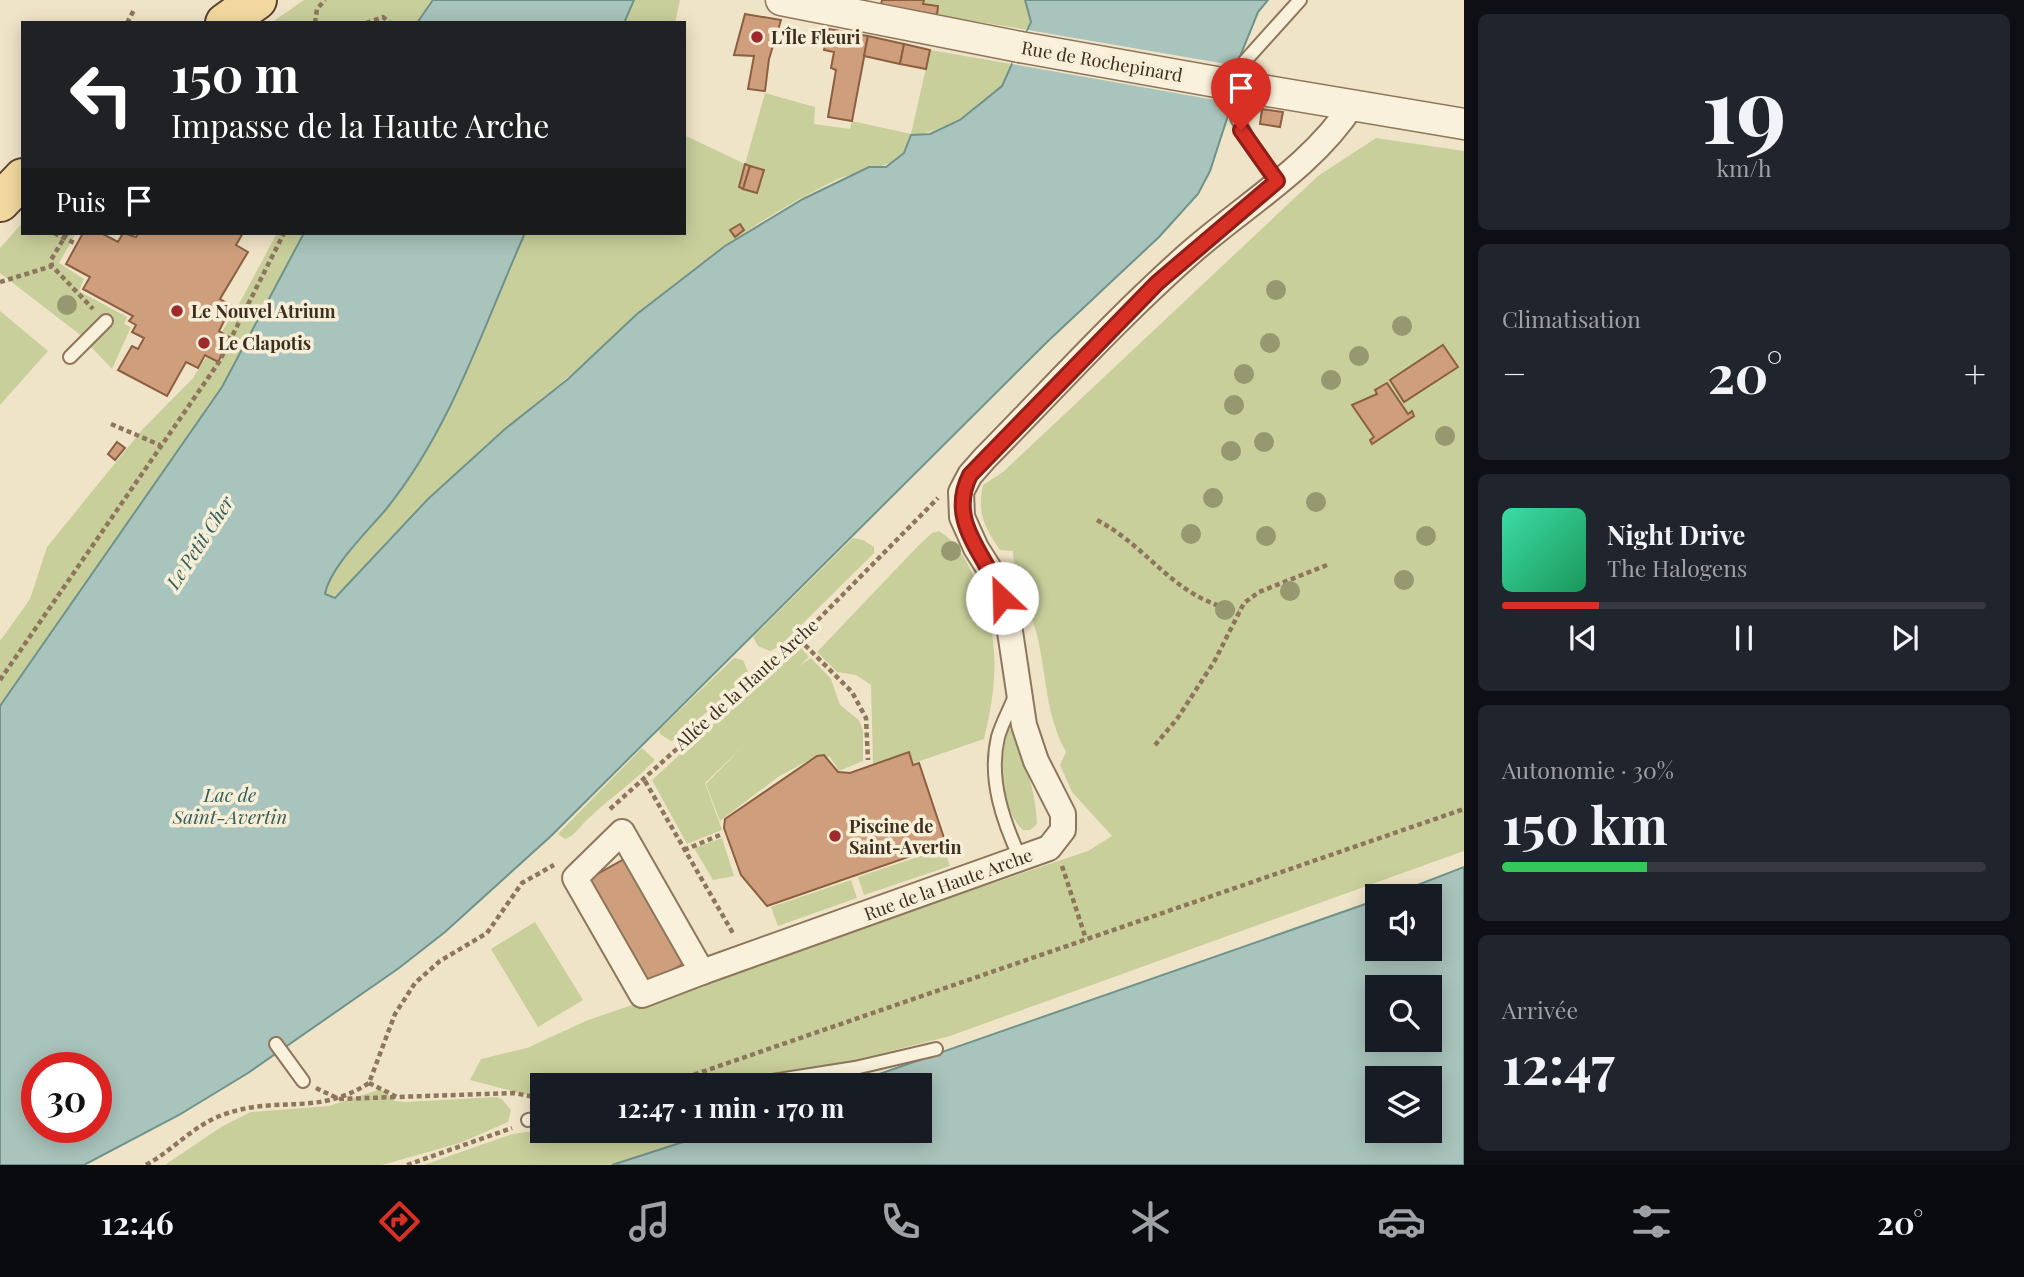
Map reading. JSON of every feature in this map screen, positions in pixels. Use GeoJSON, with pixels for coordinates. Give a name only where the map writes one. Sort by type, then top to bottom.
{"type":"FeatureCollection","features":[{"type":"Feature","properties":{"kind":"main road"},"geometry":{"type":"LineString","coordinates":[[228,21],[257,0]]}},
{"type":"Feature","properties":{"kind":"main road"},"geometry":{"type":"LineString","coordinates":[[0,202],[21,180]]}},
{"type":"Feature","properties":{"kind":"street","name":"Rue de Rochepinard"},"geometry":{"type":"LineString","coordinates":[[782,0],[1020,47],[1464,124]]}},
{"type":"Feature","properties":{"kind":"street"},"geometry":{"type":"LineString","coordinates":[[1277,181],[1331,136],[1352,105]]}},
{"type":"Feature","properties":{"kind":"street","name":"Rue de la Haute Arche"},"geometry":{"type":"LineString","coordinates":[[702,972],[622,832],[575,878],[642,996],[1049,848],[1063,830],[1063,814],[1036,761],[1024,725],[1009,618],[995,578],[976,548],[962,517],[961,492],[970,475],[1157,283],[1277,181]]}},
{"type":"Feature","properties":{"kind":"lane"},"geometry":{"type":"LineString","coordinates":[[1277,181],[1254,150],[1237,118],[1245,61],[1300,0]]}},
{"type":"Feature","properties":{"kind":"lane"},"geometry":{"type":"LineString","coordinates":[[70,357],[106,321]]}},
{"type":"Feature","properties":{"kind":"lane"},"geometry":{"type":"LineString","coordinates":[[1018,689],[998,737],[996,777],[1003,822],[1020,858]]}},
{"type":"Feature","properties":{"kind":"lane"},"geometry":{"type":"LineString","coordinates":[[276,1044],[303,1081]]}},
{"type":"Feature","properties":{"kind":"lane"},"geometry":{"type":"LineString","coordinates":[[823,1073],[936,1049]]}},
{"type":"Feature","properties":{"kind":"path"},"geometry":{"type":"LineString","coordinates":[[315,21],[317,9],[326,0]]}},
{"type":"Feature","properties":{"kind":"path"},"geometry":{"type":"LineString","coordinates":[[128,21],[134,10]]}},
{"type":"Feature","properties":{"kind":"path"},"geometry":{"type":"LineString","coordinates":[[372,21],[383,17],[388,21]]}},
{"type":"Feature","properties":{"kind":"path"},"geometry":{"type":"LineString","coordinates":[[58,235],[76,244]]}},
{"type":"Feature","properties":{"kind":"path"},"geometry":{"type":"LineString","coordinates":[[66,235],[51,260],[52,266],[106,321]]}},
{"type":"Feature","properties":{"kind":"path"},"geometry":{"type":"LineString","coordinates":[[0,680],[219,362],[283,235]]}},
{"type":"Feature","properties":{"kind":"path"},"geometry":{"type":"LineString","coordinates":[[0,282],[52,266]]}},
{"type":"Feature","properties":{"kind":"path"},"geometry":{"type":"LineString","coordinates":[[111,425],[160,445]]}},
{"type":"Feature","properties":{"kind":"path","name":"Allée de la Haute Arche"},"geometry":{"type":"LineString","coordinates":[[604,815],[645,781],[668,756],[799,639],[935,499],[947,496]]}},
{"type":"Feature","properties":{"kind":"path"},"geometry":{"type":"LineString","coordinates":[[1097,520],[1130,541],[1166,577],[1215,607],[1239,611]]}},
{"type":"Feature","properties":{"kind":"path"},"geometry":{"type":"LineString","coordinates":[[1155,745],[1177,719],[1214,662],[1244,603],[1259,592],[1327,565]]}},
{"type":"Feature","properties":{"kind":"path"},"geometry":{"type":"LineString","coordinates":[[799,639],[852,692],[866,718],[868,760]]}},
{"type":"Feature","properties":{"kind":"path"},"geometry":{"type":"LineString","coordinates":[[645,781],[746,956]]}},
{"type":"Feature","properties":{"kind":"path"},"geometry":{"type":"LineString","coordinates":[[695,1073],[1464,809]]}},
{"type":"Feature","properties":{"kind":"path"},"geometry":{"type":"LineString","coordinates":[[684,850],[720,835]]}},
{"type":"Feature","properties":{"kind":"path"},"geometry":{"type":"LineString","coordinates":[[339,1099],[369,1083],[396,1014],[415,984],[440,961],[487,933],[522,883],[545,872],[556,863]]}},
{"type":"Feature","properties":{"kind":"path"},"geometry":{"type":"LineString","coordinates":[[1067,880],[1086,939]]}},
{"type":"Feature","properties":{"kind":"path"},"geometry":{"type":"LineString","coordinates":[[303,1081],[339,1099]]}},
{"type":"Feature","properties":{"kind":"path"},"geometry":{"type":"LineString","coordinates":[[369,1083],[397,1097]]}},
{"type":"Feature","properties":{"kind":"path"},"geometry":{"type":"LineString","coordinates":[[146,1165],[201,1124],[229,1112],[339,1099],[514,1093],[530,1096]]}},
{"type":"Feature","properties":{"kind":"path"},"geometry":{"type":"LineString","coordinates":[[407,1165],[473,1144],[527,1120]]}},
{"type":"Feature","properties":{"kind":"green space"},"geometry":{"type":"Polygon","coordinates":[[[304,0],[433,0],[418,21],[274,21],[304,0]]]}},
{"type":"Feature","properties":{"kind":"green space"},"geometry":{"type":"Polygon","coordinates":[[[634,0],[680,0],[675,21],[625,21],[634,0]]]}},
{"type":"Feature","properties":{"kind":"green space"},"geometry":{"type":"Polygon","coordinates":[[[924,0],[1025,0],[1031,22],[1028,30],[937,15],[938,6],[923,4],[924,0]]]}},
{"type":"Feature","properties":{"kind":"green space"},"geometry":{"type":"Polygon","coordinates":[[[930,50],[1012,64],[1003,85],[974,111],[935,130],[911,135],[904,154],[899,158],[836,180],[804,196],[743,233],[685,275],[473,457],[383,545],[342,590],[330,598],[325,595],[328,584],[342,561],[386,508],[430,444],[464,375],[524,235],[686,235],[686,136],[745,164],[765,93],[815,107],[814,124],[850,129],[852,121],[911,134],[930,50]],[[745,165],[739,187],[757,193],[764,170],[745,165]]]}},
{"type":"Feature","properties":{"kind":"green space"},"geometry":{"type":"Polygon","coordinates":[[[1376,138],[1464,151],[1464,851],[1372,884],[1365,884],[1365,887],[950,1036],[856,1060],[779,1073],[530,1073],[530,1096],[470,1080],[481,1059],[527,1048],[588,1020],[1088,851],[1112,836],[1072,792],[1060,765],[1066,752],[1050,709],[1037,635],[1019,583],[1013,551],[1000,550],[983,519],[983,485],[1003,472],[1318,176],[1376,138]]]}},
{"type":"Feature","properties":{"kind":"green space"},"geometry":{"type":"Polygon","coordinates":[[[21,224],[21,235],[75,235],[59,263],[84,279],[79,291],[127,317],[124,324],[131,327],[112,369],[79,334],[0,273],[0,248],[21,224]]]}},
{"type":"Feature","properties":{"kind":"green space"},"geometry":{"type":"Polygon","coordinates":[[[276,235],[303,235],[222,387],[0,706],[0,641],[30,599],[47,547],[142,430],[193,378],[238,306],[276,235]]]}},
{"type":"Feature","properties":{"kind":"green space"},"geometry":{"type":"Polygon","coordinates":[[[0,311],[48,351],[0,405],[0,311]]]}},
{"type":"Feature","properties":{"kind":"green space"},"geometry":{"type":"Polygon","coordinates":[[[939,531],[956,545],[964,557],[989,618],[993,637],[994,676],[984,739],[914,763],[909,751],[873,764],[871,685],[856,675],[837,672],[817,652],[918,546],[932,533],[939,531]]]}},
{"type":"Feature","properties":{"kind":"green space"},"geometry":{"type":"Polygon","coordinates":[[[853,538],[863,540],[874,547],[874,553],[780,646],[770,651],[758,646],[753,637],[853,538]]]}},
{"type":"Feature","properties":{"kind":"green space"},"geometry":{"type":"Polygon","coordinates":[[[799,646],[809,657],[799,666],[811,658],[831,679],[840,705],[859,720],[863,731],[863,761],[839,771],[830,757],[818,755],[778,777],[720,821],[706,784],[743,746],[705,783],[722,830],[687,844],[652,780],[799,646]]]}},
{"type":"Feature","properties":{"kind":"green space"},"geometry":{"type":"Polygon","coordinates":[[[734,658],[743,660],[749,674],[678,738],[671,741],[660,734],[659,730],[734,658]]]}},
{"type":"Feature","properties":{"kind":"green space"},"geometry":{"type":"Polygon","coordinates":[[[1009,729],[1015,734],[1032,789],[1037,824],[1030,830],[1023,830],[1015,821],[1003,782],[1003,754],[1009,729]]]}},
{"type":"Feature","properties":{"kind":"green space"},"geometry":{"type":"Polygon","coordinates":[[[642,748],[655,760],[572,835],[565,839],[558,834],[642,748]]]}},
{"type":"Feature","properties":{"kind":"green space"},"geometry":{"type":"Polygon","coordinates":[[[722,838],[734,876],[713,880],[694,848],[722,838]]]}},
{"type":"Feature","properties":{"kind":"green space"},"geometry":{"type":"Polygon","coordinates":[[[944,848],[950,866],[864,895],[858,877],[944,848]]]}},
{"type":"Feature","properties":{"kind":"green space"},"geometry":{"type":"Polygon","coordinates":[[[851,880],[857,898],[778,926],[771,907],[851,880]]]}},
{"type":"Feature","properties":{"kind":"green space"},"geometry":{"type":"Polygon","coordinates":[[[535,922],[583,1000],[538,1027],[491,949],[535,922]]]}},
{"type":"Feature","properties":{"kind":"green space"},"geometry":{"type":"Polygon","coordinates":[[[381,1089],[395,1101],[405,1102],[496,1097],[502,1099],[511,1110],[508,1122],[460,1143],[382,1165],[165,1165],[221,1127],[251,1112],[329,1106],[381,1089]]]}},
{"type":"Feature","properties":{"kind":"green space"},"geometry":{"type":"Polygon","coordinates":[[[530,1132],[530,1143],[680,1143],[612,1165],[424,1165],[512,1134],[530,1132]]]}},
{"type":"Feature","properties":{"kind":"water"},"geometry":{"type":"Polygon","coordinates":[[[433,0],[634,0],[625,21],[418,21],[433,0]]]}},
{"type":"Feature","properties":{"kind":"water","name":"Lac de Saint-Avertin"},"geometry":{"type":"Polygon","coordinates":[[[1025,0],[1268,0],[1258,12],[1241,54],[1232,103],[1210,171],[1198,194],[1159,237],[1047,342],[551,836],[445,932],[399,968],[248,1073],[179,1115],[84,1165],[0,1165],[0,706],[222,387],[303,235],[524,235],[448,410],[410,477],[334,572],[325,594],[335,598],[428,499],[505,429],[568,379],[637,314],[725,246],[803,199],[869,167],[886,167],[904,153],[911,135],[930,134],[960,120],[1002,86],[1031,22],[1025,0]]]}},
{"type":"Feature","properties":{"kind":"water"},"geometry":{"type":"Polygon","coordinates":[[[1464,867],[1464,1165],[612,1165],[680,1143],[932,1143],[932,1073],[882,1073],[1365,904],[1365,961],[1442,961],[1442,884],[1420,884],[1464,867]]]}},
{"type":"Feature","properties":{"kind":"pier"},"geometry":{"type":"Polygon","coordinates":[[[1028,30],[1238,66],[1232,103],[1012,64],[1028,30]]]}},
{"type":"Feature","properties":{"kind":"building"},"geometry":{"type":"Polygon","coordinates":[[[882,0],[924,0],[923,4],[938,6],[937,15],[881,5],[882,0]]]}},
{"type":"Feature","properties":{"kind":"building","name":"L'Île Fleuri"},"geometry":{"type":"Polygon","coordinates":[[[745,14],[781,20],[769,59],[765,91],[748,89],[754,56],[734,55],[745,14]]]}},
{"type":"Feature","properties":{"kind":"building"},"geometry":{"type":"Polygon","coordinates":[[[829,29],[868,36],[852,121],[828,117],[836,70],[831,68],[834,52],[824,50],[829,29]]]}},
{"type":"Feature","properties":{"kind":"building"},"geometry":{"type":"Polygon","coordinates":[[[868,36],[904,44],[900,64],[864,56],[868,36]]]}},
{"type":"Feature","properties":{"kind":"building"},"geometry":{"type":"Polygon","coordinates":[[[904,44],[930,50],[926,69],[900,64],[904,44]]]}},
{"type":"Feature","properties":{"kind":"building"},"geometry":{"type":"Polygon","coordinates":[[[1262,109],[1283,112],[1280,127],[1260,124],[1262,109]]]}},
{"type":"Feature","properties":{"kind":"building"},"geometry":{"type":"Polygon","coordinates":[[[745,164],[750,166],[743,189],[739,187],[745,164]]]}},
{"type":"Feature","properties":{"kind":"building"},"geometry":{"type":"Polygon","coordinates":[[[750,166],[764,170],[757,193],[743,189],[750,166]]]}},
{"type":"Feature","properties":{"kind":"building"},"geometry":{"type":"Polygon","coordinates":[[[740,224],[744,230],[735,237],[730,230],[740,224]]]}},
{"type":"Feature","properties":{"kind":"building","name":"Le Nouvel Atrium"},"geometry":{"type":"Polygon","coordinates":[[[82,235],[105,235],[118,242],[122,235],[242,235],[236,245],[248,252],[220,299],[232,306],[219,331],[231,338],[218,362],[205,355],[198,368],[186,362],[167,396],[118,370],[132,346],[138,349],[144,338],[132,332],[136,325],[129,321],[133,316],[83,289],[90,277],[66,264],[82,235]]]}},
{"type":"Feature","properties":{"kind":"building"},"geometry":{"type":"Polygon","coordinates":[[[1443,345],[1458,367],[1404,402],[1390,380],[1443,345]]]}},
{"type":"Feature","properties":{"kind":"building"},"geometry":{"type":"Polygon","coordinates":[[[1387,383],[1408,414],[1412,411],[1414,416],[1372,444],[1370,440],[1374,437],[1352,405],[1377,394],[1375,390],[1387,383]]]}},
{"type":"Feature","properties":{"kind":"building"},"geometry":{"type":"Polygon","coordinates":[[[117,442],[125,448],[115,460],[108,454],[117,442]]]}},
{"type":"Feature","properties":{"kind":"building","name":"Piscine de Saint-Avertin"},"geometry":{"type":"Polygon","coordinates":[[[909,752],[913,765],[919,763],[946,844],[767,906],[741,875],[724,828],[725,819],[817,756],[824,755],[838,772],[850,773],[909,752]]]}},
{"type":"Feature","properties":{"kind":"building"},"geometry":{"type":"Polygon","coordinates":[[[633,854],[691,960],[643,986],[585,881],[633,854]]]}},
{"type":"Feature","properties":{"kind":"place","name":"L'Île Fleuri"},"geometry":{"type":"Point","coordinates":[757,37]}},
{"type":"Feature","properties":{"kind":"place","name":"Le Nouvel Atrium"},"geometry":{"type":"Point","coordinates":[177,311]}},
{"type":"Feature","properties":{"kind":"place","name":"Le Clapotis"},"geometry":{"type":"Point","coordinates":[204,343]}},
{"type":"Feature","properties":{"kind":"place","name":"Piscine de Saint-Avertin"},"geometry":{"type":"Point","coordinates":[835,836]}},
{"type":"Feature","properties":{"kind":"route"},"geometry":{"type":"LineString","coordinates":[[1002,598],[995,578],[976,548],[962,517],[961,492],[970,475],[1157,283],[1277,181],[1241,130]]}},
{"type":"Feature","properties":{"kind":"water label","name":"Le Petit Cher"},"geometry":{"type":"Point","coordinates":[199,542]}}]}
